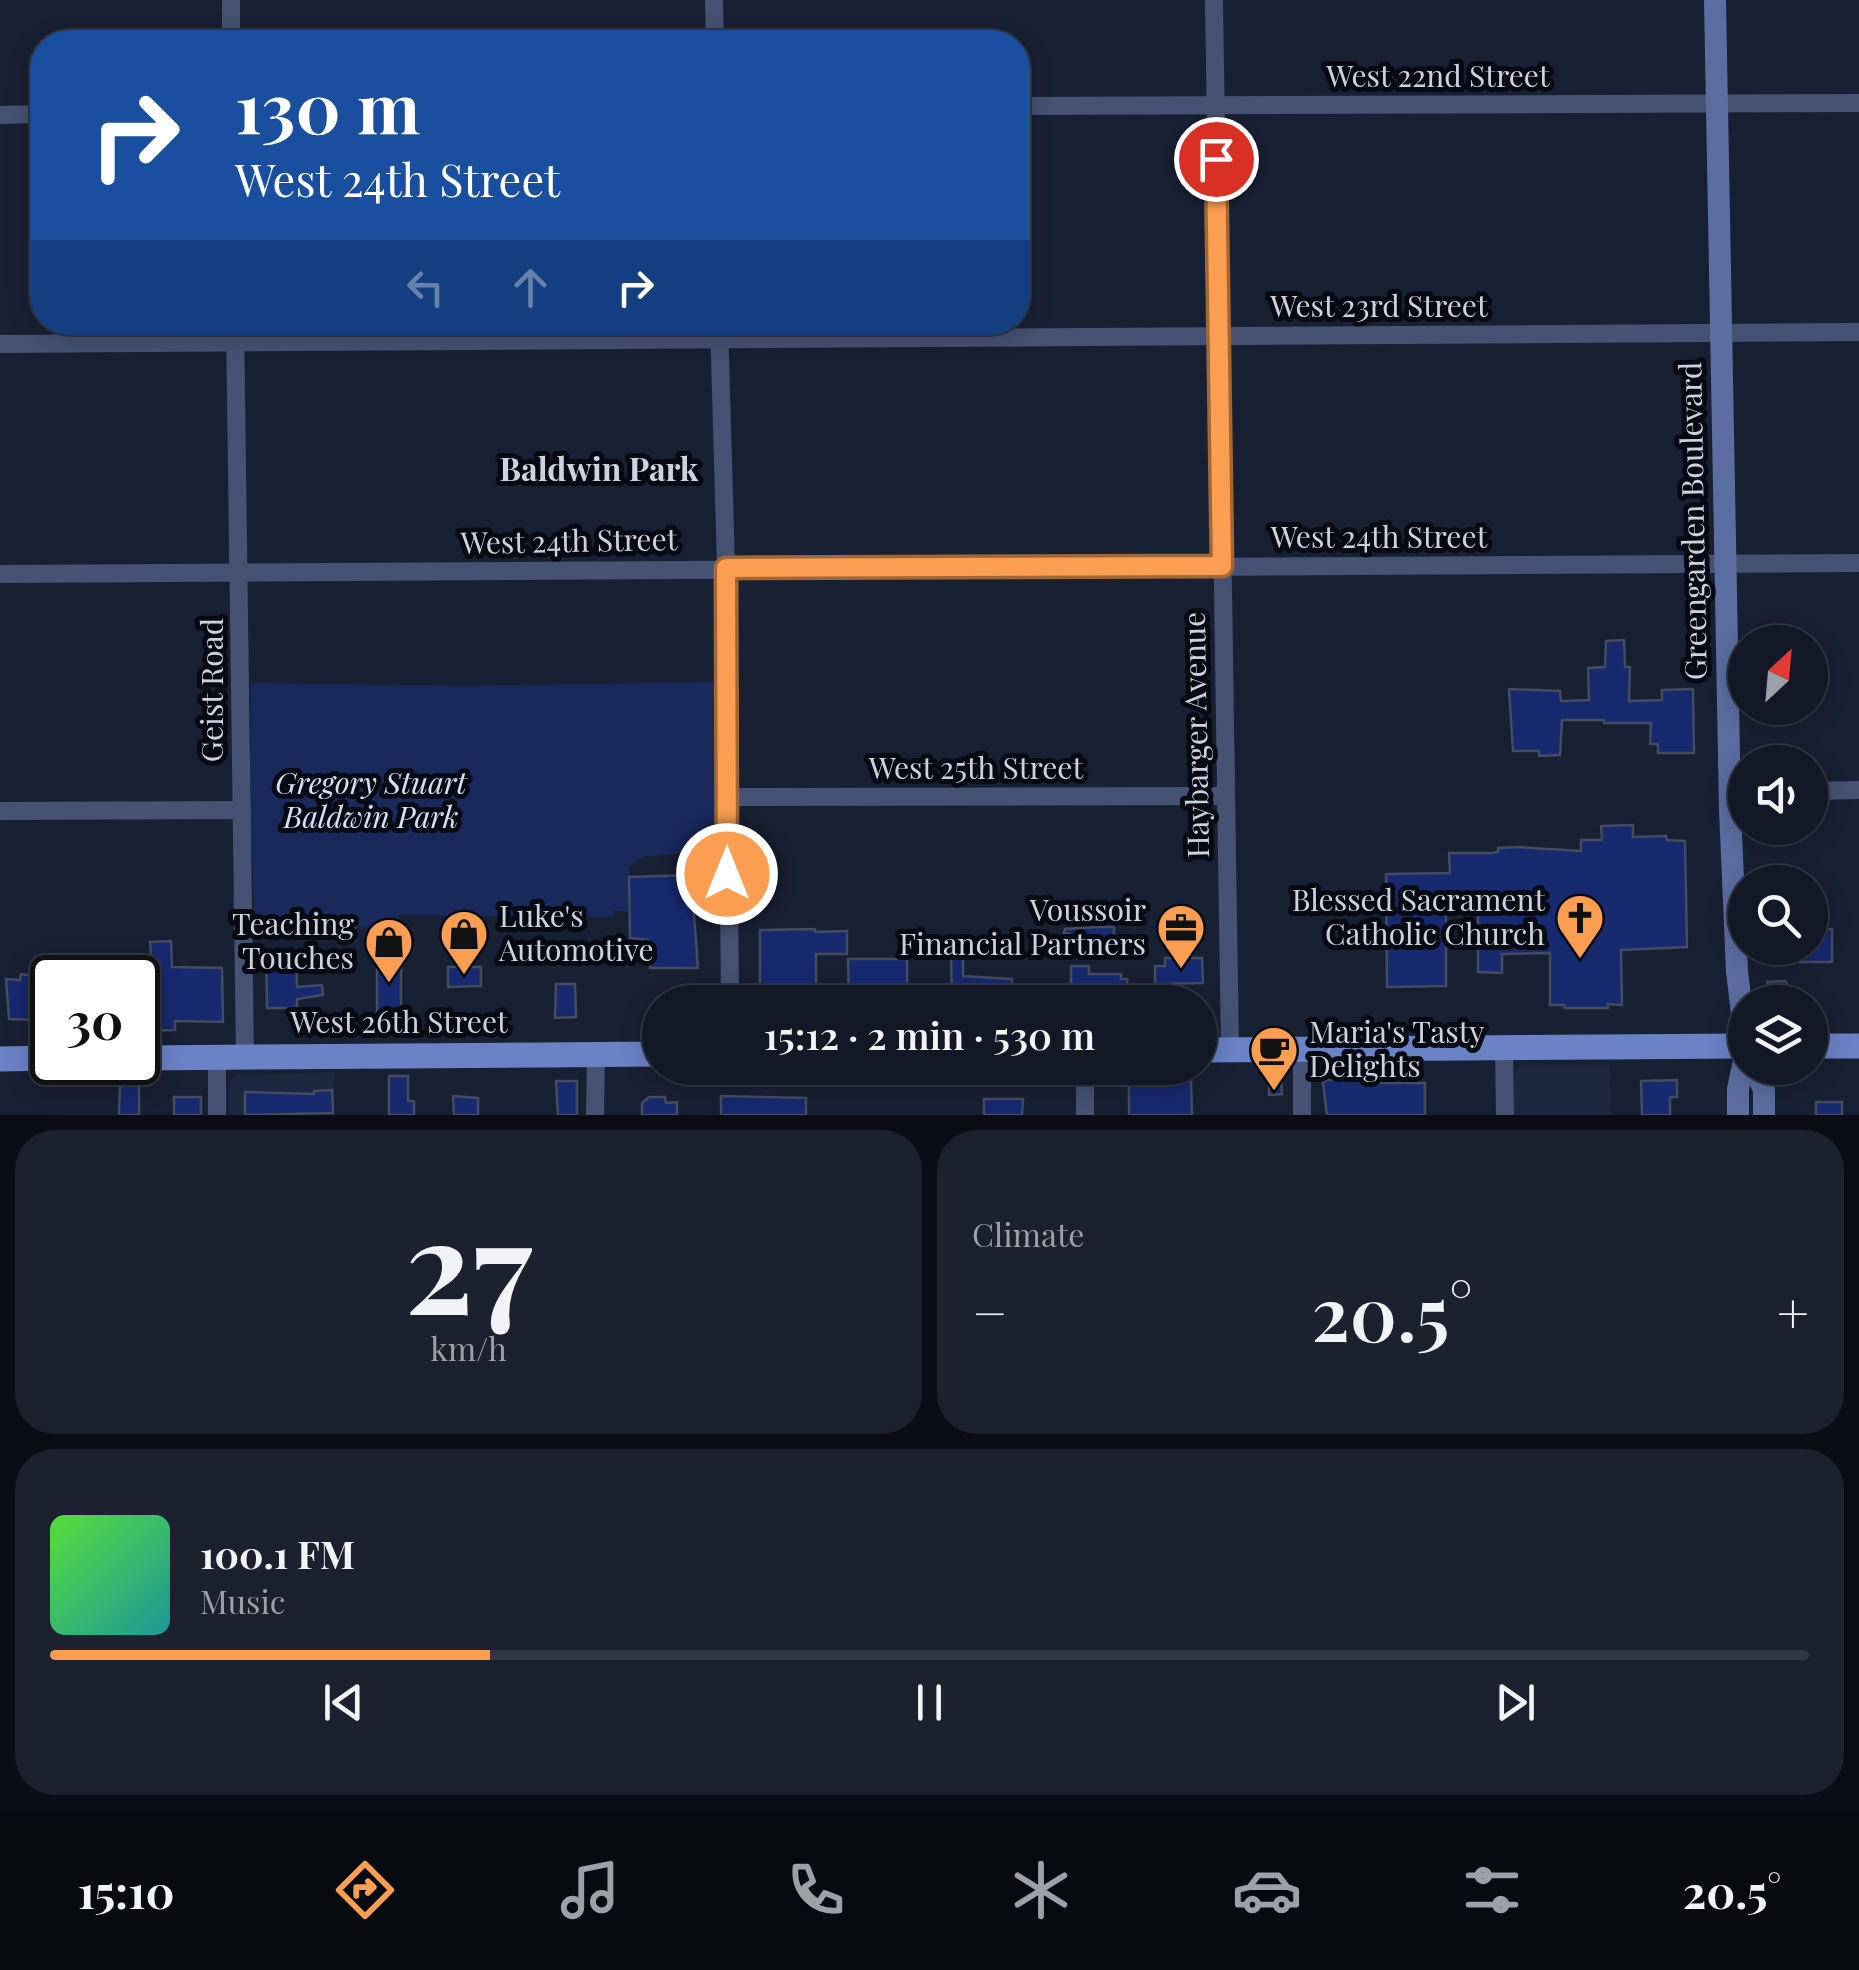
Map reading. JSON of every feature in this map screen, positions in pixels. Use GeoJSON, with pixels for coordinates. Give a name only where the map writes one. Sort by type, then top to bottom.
{"type":"FeatureCollection","features":[{"type":"Feature","properties":{"kind":"main road"},"geometry":{"type":"LineString","coordinates":[[1217,1050],[1728,1043]]}},
{"type":"Feature","properties":{"kind":"main road"},"geometry":{"type":"LineString","coordinates":[[1828,1046],[1859,1046]]}},
{"type":"Feature","properties":{"kind":"main road","name":"West 26th Street"},"geometry":{"type":"LineString","coordinates":[[160,1058],[642,1054]]}},
{"type":"Feature","properties":{"kind":"main road"},"geometry":{"type":"LineString","coordinates":[[0,1058],[30,1058]]}},
{"type":"Feature","properties":{"kind":"street"},"geometry":{"type":"LineString","coordinates":[[230,0],[231,30]]}},
{"type":"Feature","properties":{"kind":"street"},"geometry":{"type":"LineString","coordinates":[[714,0],[715,30]]}},
{"type":"Feature","properties":{"kind":"street","name":"Haybarger Avenue"},"geometry":{"type":"LineString","coordinates":[[1214,0],[1230,1050]]}},
{"type":"Feature","properties":{"kind":"street","name":"Greengarden Boulevard"},"geometry":{"type":"LineString","coordinates":[[1715,0],[1725,564],[1735,745]]}},
{"type":"Feature","properties":{"kind":"street","name":"West 22nd Street"},"geometry":{"type":"LineString","coordinates":[[1030,106],[1859,103]]}},
{"type":"Feature","properties":{"kind":"street"},"geometry":{"type":"LineString","coordinates":[[0,115],[30,114]]}},
{"type":"Feature","properties":{"kind":"street","name":"West 23rd Street"},"geometry":{"type":"LineString","coordinates":[[1030,333],[1859,332]]}},
{"type":"Feature","properties":{"kind":"street","name":"West 23rd Street"},"geometry":{"type":"LineString","coordinates":[[0,344],[176,335]]}},
{"type":"Feature","properties":{"kind":"street","name":"Geist Road"},"geometry":{"type":"LineString","coordinates":[[235,335],[245,1057]]}},
{"type":"Feature","properties":{"kind":"street"},"geometry":{"type":"LineString","coordinates":[[719,335],[726,568],[730,985]]}},
{"type":"Feature","properties":{"kind":"street","name":"West 24th Street"},"geometry":{"type":"LineString","coordinates":[[0,574],[1859,563]]}},
{"type":"Feature","properties":{"kind":"street"},"geometry":{"type":"LineString","coordinates":[[1828,791],[1859,790]]}},
{"type":"Feature","properties":{"kind":"street","name":"West 25th Street"},"geometry":{"type":"LineString","coordinates":[[726,797],[1226,796]]}},
{"type":"Feature","properties":{"kind":"street"},"geometry":{"type":"LineString","coordinates":[[0,811],[242,810]]}},
{"type":"Feature","properties":{"kind":"street","name":"Greengarden Boulevard"},"geometry":{"type":"LineString","coordinates":[[1737,845],[1738,985]]}},
{"type":"Feature","properties":{"kind":"street"},"geometry":{"type":"LineString","coordinates":[[1504,1048],[1505,1115]]}},
{"type":"Feature","properties":{"kind":"street"},"geometry":{"type":"LineString","coordinates":[[1302,1050],[1302,1115]]}},
{"type":"Feature","properties":{"kind":"street"},"geometry":{"type":"LineString","coordinates":[[595,1115],[596,1054]]}},
{"type":"Feature","properties":{"kind":"street"},"geometry":{"type":"LineString","coordinates":[[217,1057],[217,1115]]}},
{"type":"Feature","properties":{"kind":"street"},"geometry":{"type":"LineString","coordinates":[[1085,1085],[1085,1115]]}},
{"type":"Feature","properties":{"kind":"street"},"geometry":{"type":"LineString","coordinates":[[1738,1115],[1739,1085]]}},
{"type":"Feature","properties":{"kind":"street"},"geometry":{"type":"LineString","coordinates":[[1762,1085],[1764,1115]]}},
{"type":"Feature","properties":{"kind":"shaded area"},"geometry":{"type":"Polygon","coordinates":[[[1520,1065],[1610,1065],[1611,1115],[1514,1115],[1514,1074],[1520,1065]]]}},
{"type":"Feature","properties":{"kind":"shaded area"},"geometry":{"type":"Polygon","coordinates":[[[335,1072],[334,1115],[229,1115],[229,1082],[235,1075],[335,1072]]]}},
{"type":"Feature","properties":{"kind":"green space","name":"Gregory Stuart Baldwin Park"},"geometry":{"type":"Polygon","coordinates":[[[718,682],[719,834],[703,851],[643,857],[630,866],[628,912],[614,911],[613,917],[399,915],[399,928],[255,927],[250,811],[251,683],[466,686],[718,682]]]}},
{"type":"Feature","properties":{"kind":"building"},"geometry":{"type":"Polygon","coordinates":[[[1624,640],[1625,667],[1630,667],[1629,701],[1662,700],[1662,690],[1693,689],[1694,753],[1658,753],[1658,744],[1650,744],[1651,723],[1604,720],[1562,720],[1560,755],[1513,751],[1509,689],[1560,691],[1561,701],[1589,700],[1588,668],[1605,667],[1606,641],[1624,640]]]}},
{"type":"Feature","properties":{"kind":"building"},"geometry":{"type":"Polygon","coordinates":[[[1633,825],[1633,837],[1666,836],[1667,840],[1685,841],[1687,947],[1621,950],[1622,1005],[1550,1005],[1550,953],[1502,954],[1502,973],[1478,972],[1478,904],[1446,904],[1446,986],[1387,987],[1386,874],[1450,873],[1449,853],[1492,853],[1498,852],[1498,848],[1518,847],[1581,851],[1581,840],[1602,840],[1601,826],[1633,825]]]}},
{"type":"Feature","properties":{"kind":"building"},"geometry":{"type":"Polygon","coordinates":[[[691,875],[698,968],[650,968],[648,940],[630,938],[629,877],[691,875]]]}},
{"type":"Feature","properties":{"kind":"building"},"geometry":{"type":"Polygon","coordinates":[[[1114,927],[1114,943],[1070,943],[1070,934],[1064,933],[1065,929],[1114,927]]]}},
{"type":"Feature","properties":{"kind":"building"},"geometry":{"type":"Polygon","coordinates":[[[335,928],[355,928],[355,941],[336,941],[335,928]]]}},
{"type":"Feature","properties":{"kind":"building"},"geometry":{"type":"Polygon","coordinates":[[[1828,929],[1832,929],[1832,962],[1828,962],[1828,929]]]}},
{"type":"Feature","properties":{"kind":"building"},"geometry":{"type":"Polygon","coordinates":[[[760,930],[847,931],[847,954],[816,954],[816,985],[760,985],[760,930]]]}},
{"type":"Feature","properties":{"kind":"building"},"geometry":{"type":"Polygon","coordinates":[[[171,941],[172,967],[222,968],[223,1022],[175,1021],[175,1030],[160,1030],[160,955],[151,955],[150,942],[171,941]]]}},
{"type":"Feature","properties":{"kind":"building"},"geometry":{"type":"Polygon","coordinates":[[[377,942],[401,942],[401,1019],[377,1019],[377,942]]]}},
{"type":"Feature","properties":{"kind":"building"},"geometry":{"type":"Polygon","coordinates":[[[1172,947],[1191,947],[1192,958],[1202,958],[1203,983],[1155,984],[1155,966],[1165,966],[1165,958],[1173,958],[1172,947]]]}},
{"type":"Feature","properties":{"kind":"building"},"geometry":{"type":"Polygon","coordinates":[[[296,952],[297,987],[322,985],[323,995],[297,999],[297,1008],[267,1008],[266,953],[296,952]]]}},
{"type":"Feature","properties":{"kind":"building"},"geometry":{"type":"Polygon","coordinates":[[[951,957],[963,958],[963,976],[1012,979],[1012,985],[952,985],[951,957]]]}},
{"type":"Feature","properties":{"kind":"building"},"geometry":{"type":"Polygon","coordinates":[[[848,959],[907,959],[907,985],[849,985],[848,959]]]}},
{"type":"Feature","properties":{"kind":"building"},"geometry":{"type":"Polygon","coordinates":[[[1071,966],[1089,966],[1089,974],[1121,974],[1121,979],[1127,979],[1127,985],[1071,985],[1071,966]]]}},
{"type":"Feature","properties":{"kind":"building"},"geometry":{"type":"Polygon","coordinates":[[[448,967],[481,967],[481,986],[448,987],[448,967]]]}},
{"type":"Feature","properties":{"kind":"building"},"geometry":{"type":"Polygon","coordinates":[[[21,974],[30,975],[30,1020],[9,1019],[6,979],[20,980],[21,974]]]}},
{"type":"Feature","properties":{"kind":"building"},"geometry":{"type":"Polygon","coordinates":[[[1785,981],[1787,985],[1768,985],[1767,982],[1785,981]]]}},
{"type":"Feature","properties":{"kind":"building"},"geometry":{"type":"Polygon","coordinates":[[[556,984],[575,984],[576,1017],[555,1018],[556,984]]]}},
{"type":"Feature","properties":{"kind":"building"},"geometry":{"type":"Polygon","coordinates":[[[389,1076],[408,1076],[408,1101],[414,1101],[414,1115],[389,1115],[389,1076]]]}},
{"type":"Feature","properties":{"kind":"building"},"geometry":{"type":"Polygon","coordinates":[[[1269,1076],[1281,1076],[1282,1094],[1269,1095],[1269,1076]]]}},
{"type":"Feature","properties":{"kind":"building"},"geometry":{"type":"Polygon","coordinates":[[[1369,1079],[1369,1083],[1425,1083],[1425,1115],[1327,1115],[1323,1083],[1326,1080],[1369,1079]]]}},
{"type":"Feature","properties":{"kind":"building"},"geometry":{"type":"Polygon","coordinates":[[[1677,1080],[1677,1097],[1670,1097],[1670,1115],[1642,1115],[1641,1081],[1677,1080]]]}},
{"type":"Feature","properties":{"kind":"building"},"geometry":{"type":"Polygon","coordinates":[[[556,1081],[577,1081],[577,1115],[558,1115],[556,1081]]]}},
{"type":"Feature","properties":{"kind":"building"},"geometry":{"type":"Polygon","coordinates":[[[120,1085],[139,1085],[139,1115],[119,1115],[120,1085]]]}},
{"type":"Feature","properties":{"kind":"building"},"geometry":{"type":"Polygon","coordinates":[[[1129,1085],[1191,1085],[1192,1115],[1129,1115],[1129,1085]]]}},
{"type":"Feature","properties":{"kind":"building"},"geometry":{"type":"Polygon","coordinates":[[[332,1090],[333,1113],[245,1115],[245,1092],[314,1094],[332,1090]]]}},
{"type":"Feature","properties":{"kind":"building"},"geometry":{"type":"Polygon","coordinates":[[[453,1096],[478,1098],[478,1115],[454,1115],[453,1096]]]}},
{"type":"Feature","properties":{"kind":"building"},"geometry":{"type":"Polygon","coordinates":[[[721,1096],[806,1098],[806,1115],[721,1115],[721,1096]]]}},
{"type":"Feature","properties":{"kind":"building"},"geometry":{"type":"Polygon","coordinates":[[[174,1097],[201,1097],[201,1115],[174,1115],[174,1097]]]}},
{"type":"Feature","properties":{"kind":"building"},"geometry":{"type":"Polygon","coordinates":[[[649,1097],[677,1102],[677,1115],[642,1115],[642,1103],[649,1097]]]}},
{"type":"Feature","properties":{"kind":"building"},"geometry":{"type":"Polygon","coordinates":[[[984,1099],[1023,1099],[1022,1115],[984,1115],[984,1099]]]}},
{"type":"Feature","properties":{"kind":"building"},"geometry":{"type":"Polygon","coordinates":[[[1816,1102],[1842,1102],[1842,1115],[1816,1115],[1816,1102]]]}},
{"type":"Feature","properties":{"kind":"place","name":"Blessed Sacrament Catholic Church"},"geometry":{"type":"Point","coordinates":[1580,960]}},
{"type":"Feature","properties":{"kind":"place","name":"Voussoir Financial Partners"},"geometry":{"type":"Point","coordinates":[1181,970]}},
{"type":"Feature","properties":{"kind":"place","name":"Luke's Automotive"},"geometry":{"type":"Point","coordinates":[464,976]}},
{"type":"Feature","properties":{"kind":"place","name":"Teaching Touches"},"geometry":{"type":"Point","coordinates":[389,984]}},
{"type":"Feature","properties":{"kind":"place","name":"Maria's Tasty Delights"},"geometry":{"type":"Point","coordinates":[1274,1092]}},
{"type":"Feature","properties":{"kind":"district","name":"Baldwin Park"},"geometry":{"type":"Point","coordinates":[599,470]}},
{"type":"Feature","properties":{"kind":"route"},"geometry":{"type":"LineString","coordinates":[[727,874],[726,568],[1222,566],[1216,159]]}}]}
